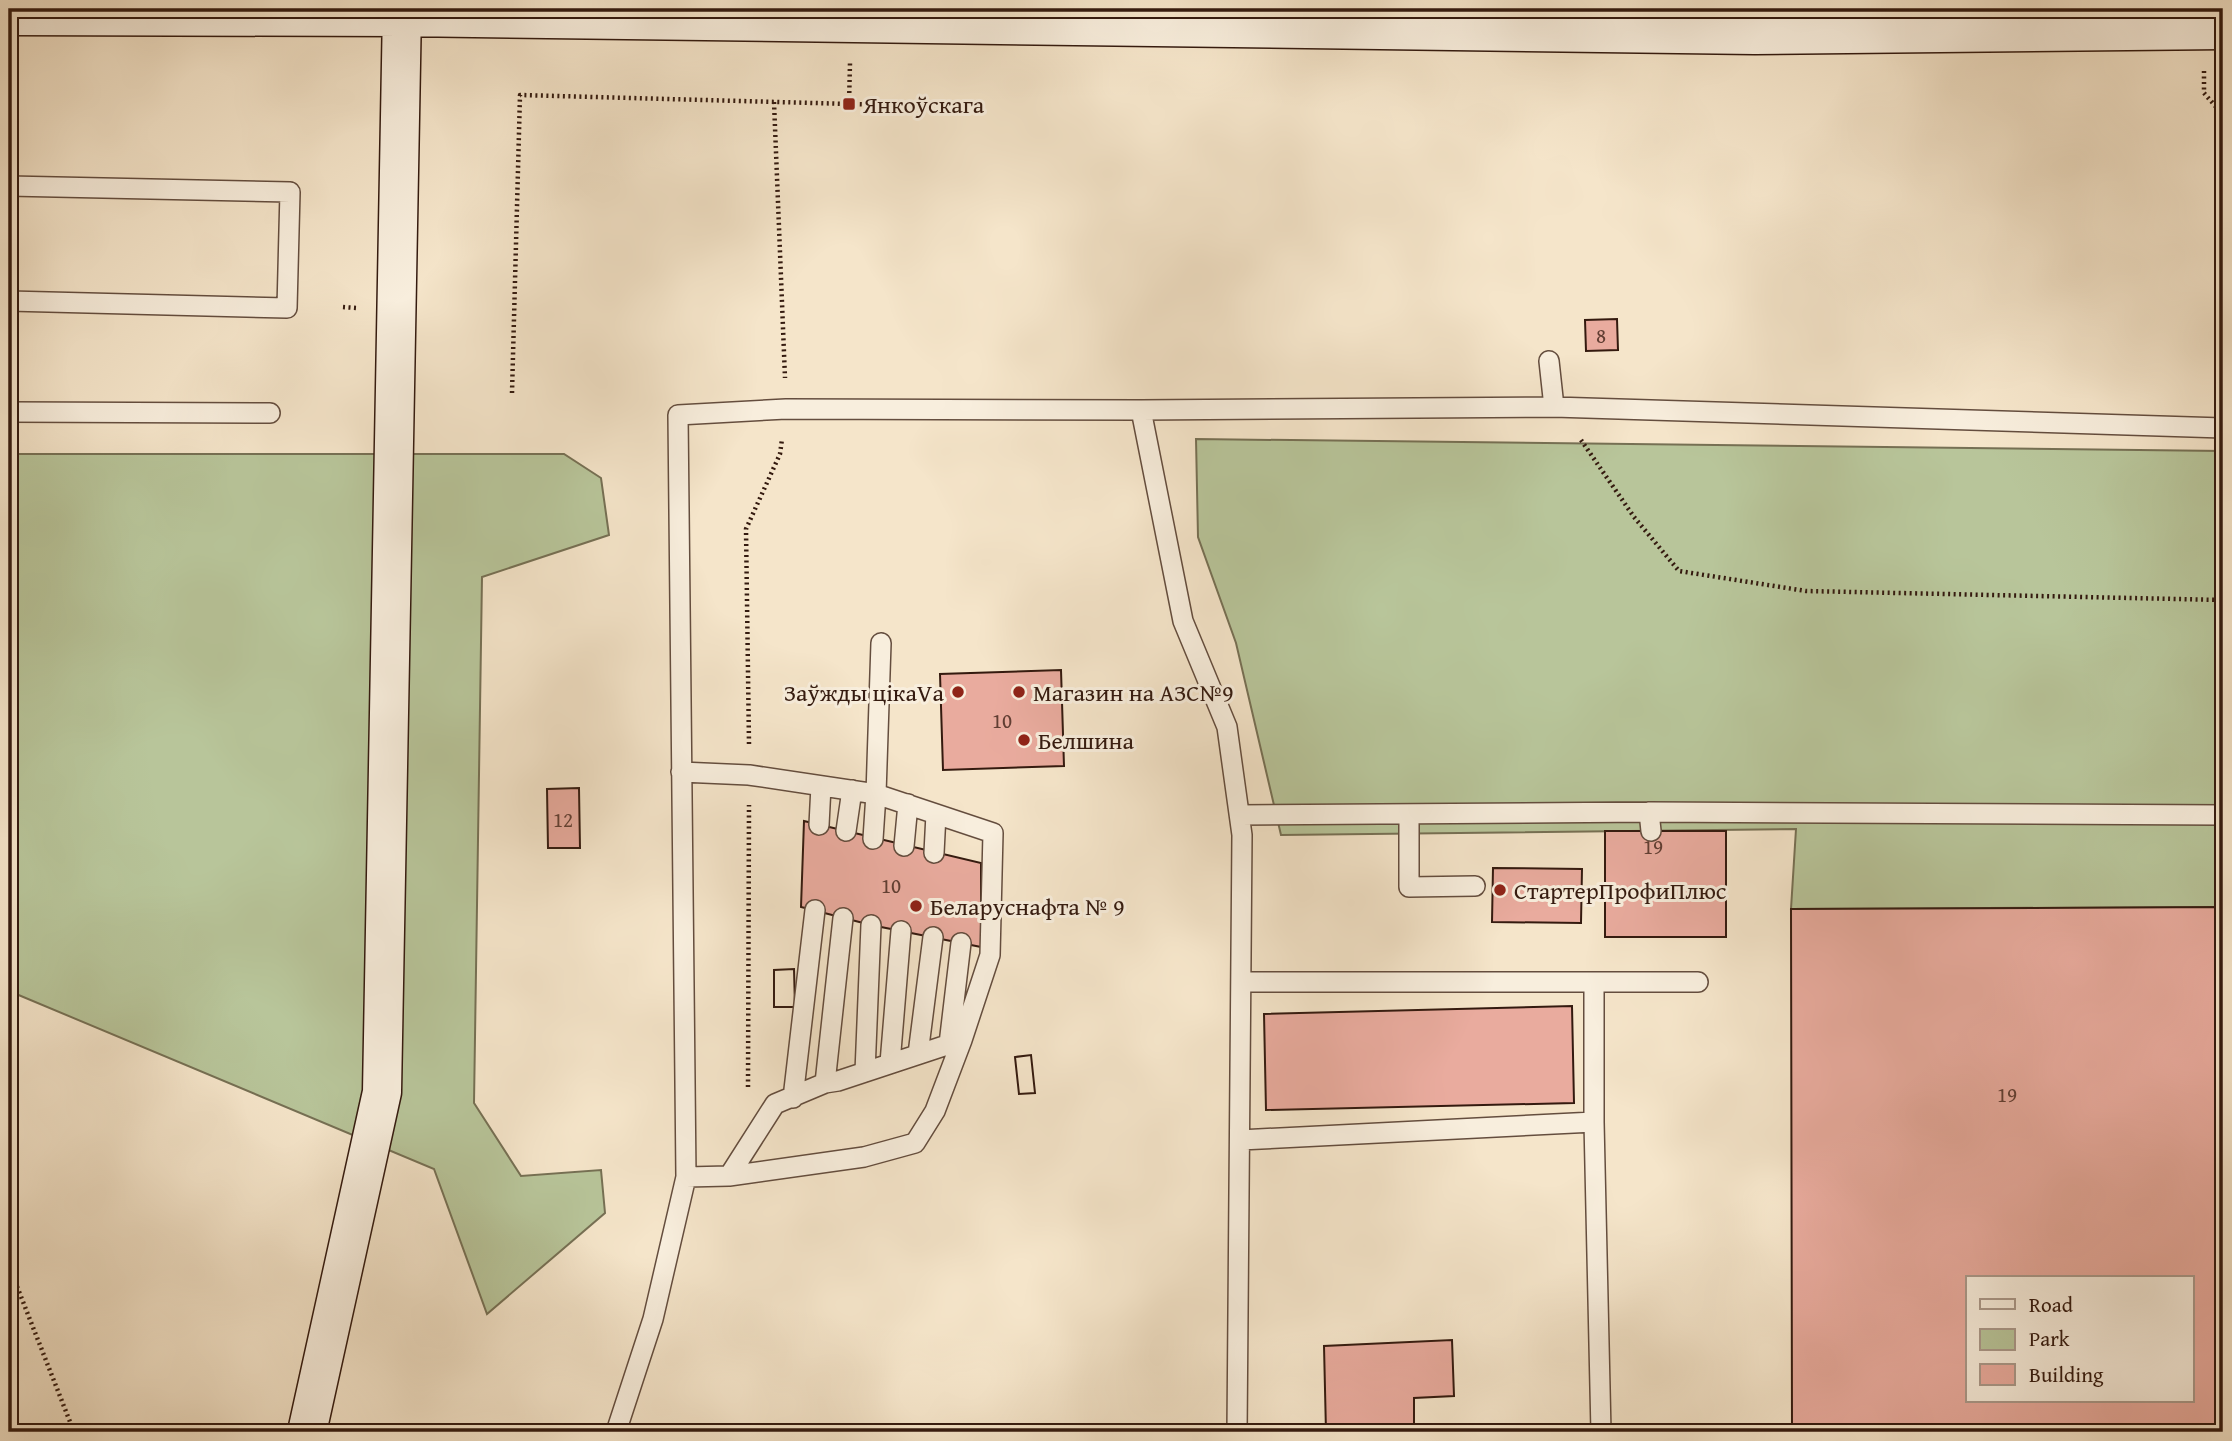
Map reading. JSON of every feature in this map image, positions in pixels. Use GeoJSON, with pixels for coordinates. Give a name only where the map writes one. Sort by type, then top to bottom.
{"type":"FeatureCollection","features":[{"type":"Feature","properties":{"kind":"main road"},"geometry":{"type":"LineString","coordinates":[[9,16],[402,13],[1756,22],[2223,30]]}},
{"type":"Feature","properties":{"kind":"main road"},"geometry":{"type":"LineString","coordinates":[[307,1432],[382,1092],[402,13]]}},
{"type":"Feature","properties":{"kind":"lane"},"geometry":{"type":"LineString","coordinates":[[9,186],[290,192],[287,308],[9,301]]}},
{"type":"Feature","properties":{"kind":"lane"},"geometry":{"type":"LineString","coordinates":[[1549,361],[1554,407]]}},
{"type":"Feature","properties":{"kind":"lane"},"geometry":{"type":"LineString","coordinates":[[616,1432],[653,1319],[686,1177],[678,415],[786,409],[1554,407],[2223,428]]}},
{"type":"Feature","properties":{"kind":"lane"},"geometry":{"type":"LineString","coordinates":[[1141,410],[1183,621],[1227,727],[1242,835],[1237,1432]]}},
{"type":"Feature","properties":{"kind":"lane"},"geometry":{"type":"LineString","coordinates":[[9,412],[270,413]]}},
{"type":"Feature","properties":{"kind":"lane"},"geometry":{"type":"LineString","coordinates":[[873,839],[881,643]]}},
{"type":"Feature","properties":{"kind":"lane"},"geometry":{"type":"LineString","coordinates":[[681,772],[749,775],[876,794],[993,832],[990,955],[955,1042],[935,1111],[915,1143],[864,1157],[729,1175],[686,1177]]}},
{"type":"Feature","properties":{"kind":"lane"},"geometry":{"type":"LineString","coordinates":[[819,825],[821,786]]}},
{"type":"Feature","properties":{"kind":"lane"},"geometry":{"type":"LineString","coordinates":[[846,831],[852,790]]}},
{"type":"Feature","properties":{"kind":"lane"},"geometry":{"type":"LineString","coordinates":[[904,846],[908,804]]}},
{"type":"Feature","properties":{"kind":"lane"},"geometry":{"type":"LineString","coordinates":[[934,853],[936,814]]}},
{"type":"Feature","properties":{"kind":"lane"},"geometry":{"type":"LineString","coordinates":[[1240,815],[1409,814],[1650,822],[2223,815]]}},
{"type":"Feature","properties":{"kind":"lane"},"geometry":{"type":"LineString","coordinates":[[1409,814],[1409,887],[1475,886]]}},
{"type":"Feature","properties":{"kind":"lane"},"geometry":{"type":"LineString","coordinates":[[793,1098],[815,911]]}},
{"type":"Feature","properties":{"kind":"lane"},"geometry":{"type":"LineString","coordinates":[[825,1083],[843,918]]}},
{"type":"Feature","properties":{"kind":"lane"},"geometry":{"type":"LineString","coordinates":[[865,1072],[871,925]]}},
{"type":"Feature","properties":{"kind":"lane"},"geometry":{"type":"LineString","coordinates":[[890,1063],[901,931]]}},
{"type":"Feature","properties":{"kind":"lane"},"geometry":{"type":"LineString","coordinates":[[918,1054],[933,937]]}},
{"type":"Feature","properties":{"kind":"lane"},"geometry":{"type":"LineString","coordinates":[[955,1042],[961,943]]}},
{"type":"Feature","properties":{"kind":"lane"},"geometry":{"type":"LineString","coordinates":[[1241,982],[1698,982]]}},
{"type":"Feature","properties":{"kind":"lane"},"geometry":{"type":"LineString","coordinates":[[1594,982],[1594,1122],[1601,1432]]}},
{"type":"Feature","properties":{"kind":"lane"},"geometry":{"type":"LineString","coordinates":[[729,1175],[775,1104],[825,1083],[955,1042]]}},
{"type":"Feature","properties":{"kind":"lane"},"geometry":{"type":"LineString","coordinates":[[1240,1140],[1594,1122]]}},
{"type":"Feature","properties":{"kind":"path"},"geometry":{"type":"LineString","coordinates":[[512,393],[520,95],[887,105]]}},
{"type":"Feature","properties":{"kind":"path"},"geometry":{"type":"LineString","coordinates":[[748,1091],[749,775],[746,529],[780,454],[786,409],[774,102]]}},
{"type":"Feature","properties":{"kind":"path"},"geometry":{"type":"LineString","coordinates":[[1554,407],[1594,458],[1634,517],[1679,571],[1806,591],[2223,600]]}},
{"type":"Feature","properties":{"kind":"path"},"geometry":{"type":"LineString","coordinates":[[9,1266],[74,1432]]}},
{"type":"Feature","properties":{"kind":"green space"},"geometry":{"type":"Polygon","coordinates":[[[1196,439],[2223,451],[2223,907],[1791,909],[1796,829],[1281,835],[1236,643],[1198,537],[1196,439]]]}},
{"type":"Feature","properties":{"kind":"green space"},"geometry":{"type":"Polygon","coordinates":[[[9,454],[564,454],[601,478],[609,535],[482,577],[474,1103],[521,1176],[601,1170],[605,1213],[487,1314],[434,1169],[9,991],[9,454]]]}},
{"type":"Feature","properties":{"kind":"building"},"geometry":{"type":"Polygon","coordinates":[[[1617,319],[1618,350],[1586,351],[1585,320],[1617,319]]]}},
{"type":"Feature","properties":{"kind":"building"},"geometry":{"type":"Polygon","coordinates":[[[1061,670],[1064,766],[943,770],[940,674],[1061,670]]]}},
{"type":"Feature","properties":{"kind":"building"},"geometry":{"type":"Polygon","coordinates":[[[579,788],[580,848],[548,848],[547,789],[579,788]]]}},
{"type":"Feature","properties":{"kind":"building"},"geometry":{"type":"Polygon","coordinates":[[[804,821],[981,863],[981,947],[871,925],[801,907],[804,821]]]}},
{"type":"Feature","properties":{"kind":"building"},"geometry":{"type":"Polygon","coordinates":[[[1605,831],[1726,831],[1726,937],[1605,937],[1605,831]]]}},
{"type":"Feature","properties":{"kind":"building"},"geometry":{"type":"Polygon","coordinates":[[[1493,868],[1582,869],[1581,923],[1492,922],[1493,868]]]}},
{"type":"Feature","properties":{"kind":"building"},"geometry":{"type":"Polygon","coordinates":[[[2223,907],[2223,1432],[1792,1432],[1791,909],[2223,907]]]}},
{"type":"Feature","properties":{"kind":"building"},"geometry":{"type":"Polygon","coordinates":[[[794,969],[795,1007],[774,1007],[774,970],[794,969]]]}},
{"type":"Feature","properties":{"kind":"building"},"geometry":{"type":"Polygon","coordinates":[[[794,969],[795,1007],[774,1007],[774,970],[794,969]]]}},
{"type":"Feature","properties":{"kind":"building"},"geometry":{"type":"Polygon","coordinates":[[[1572,1006],[1574,1103],[1266,1110],[1264,1014],[1572,1006]]]}},
{"type":"Feature","properties":{"kind":"building"},"geometry":{"type":"Polygon","coordinates":[[[1031,1055],[1035,1093],[1019,1094],[1015,1057],[1031,1055]]]}},
{"type":"Feature","properties":{"kind":"building"},"geometry":{"type":"Polygon","coordinates":[[[1031,1055],[1035,1093],[1019,1094],[1015,1057],[1031,1055]]]}},
{"type":"Feature","properties":{"kind":"building"},"geometry":{"type":"Polygon","coordinates":[[[1452,1340],[1454,1396],[1414,1398],[1414,1432],[1326,1432],[1324,1346],[1452,1340]]]}},
{"type":"Feature","properties":{"kind":"place","name":"Янкоўскага"},"geometry":{"type":"Point","coordinates":[849,104]}},
{"type":"Feature","properties":{"kind":"place","name":"Заўжды цікаVа"},"geometry":{"type":"Point","coordinates":[958,692]}},
{"type":"Feature","properties":{"kind":"place","name":"Магазин на АЗС№9"},"geometry":{"type":"Point","coordinates":[1019,692]}},
{"type":"Feature","properties":{"kind":"place","name":"Белшина"},"geometry":{"type":"Point","coordinates":[1024,740]}},
{"type":"Feature","properties":{"kind":"place","name":"СтартерПрофиПлюс"},"geometry":{"type":"Point","coordinates":[1500,890]}},
{"type":"Feature","properties":{"kind":"place","name":"Беларуснафта № 9"},"geometry":{"type":"Point","coordinates":[916,906]}}]}
